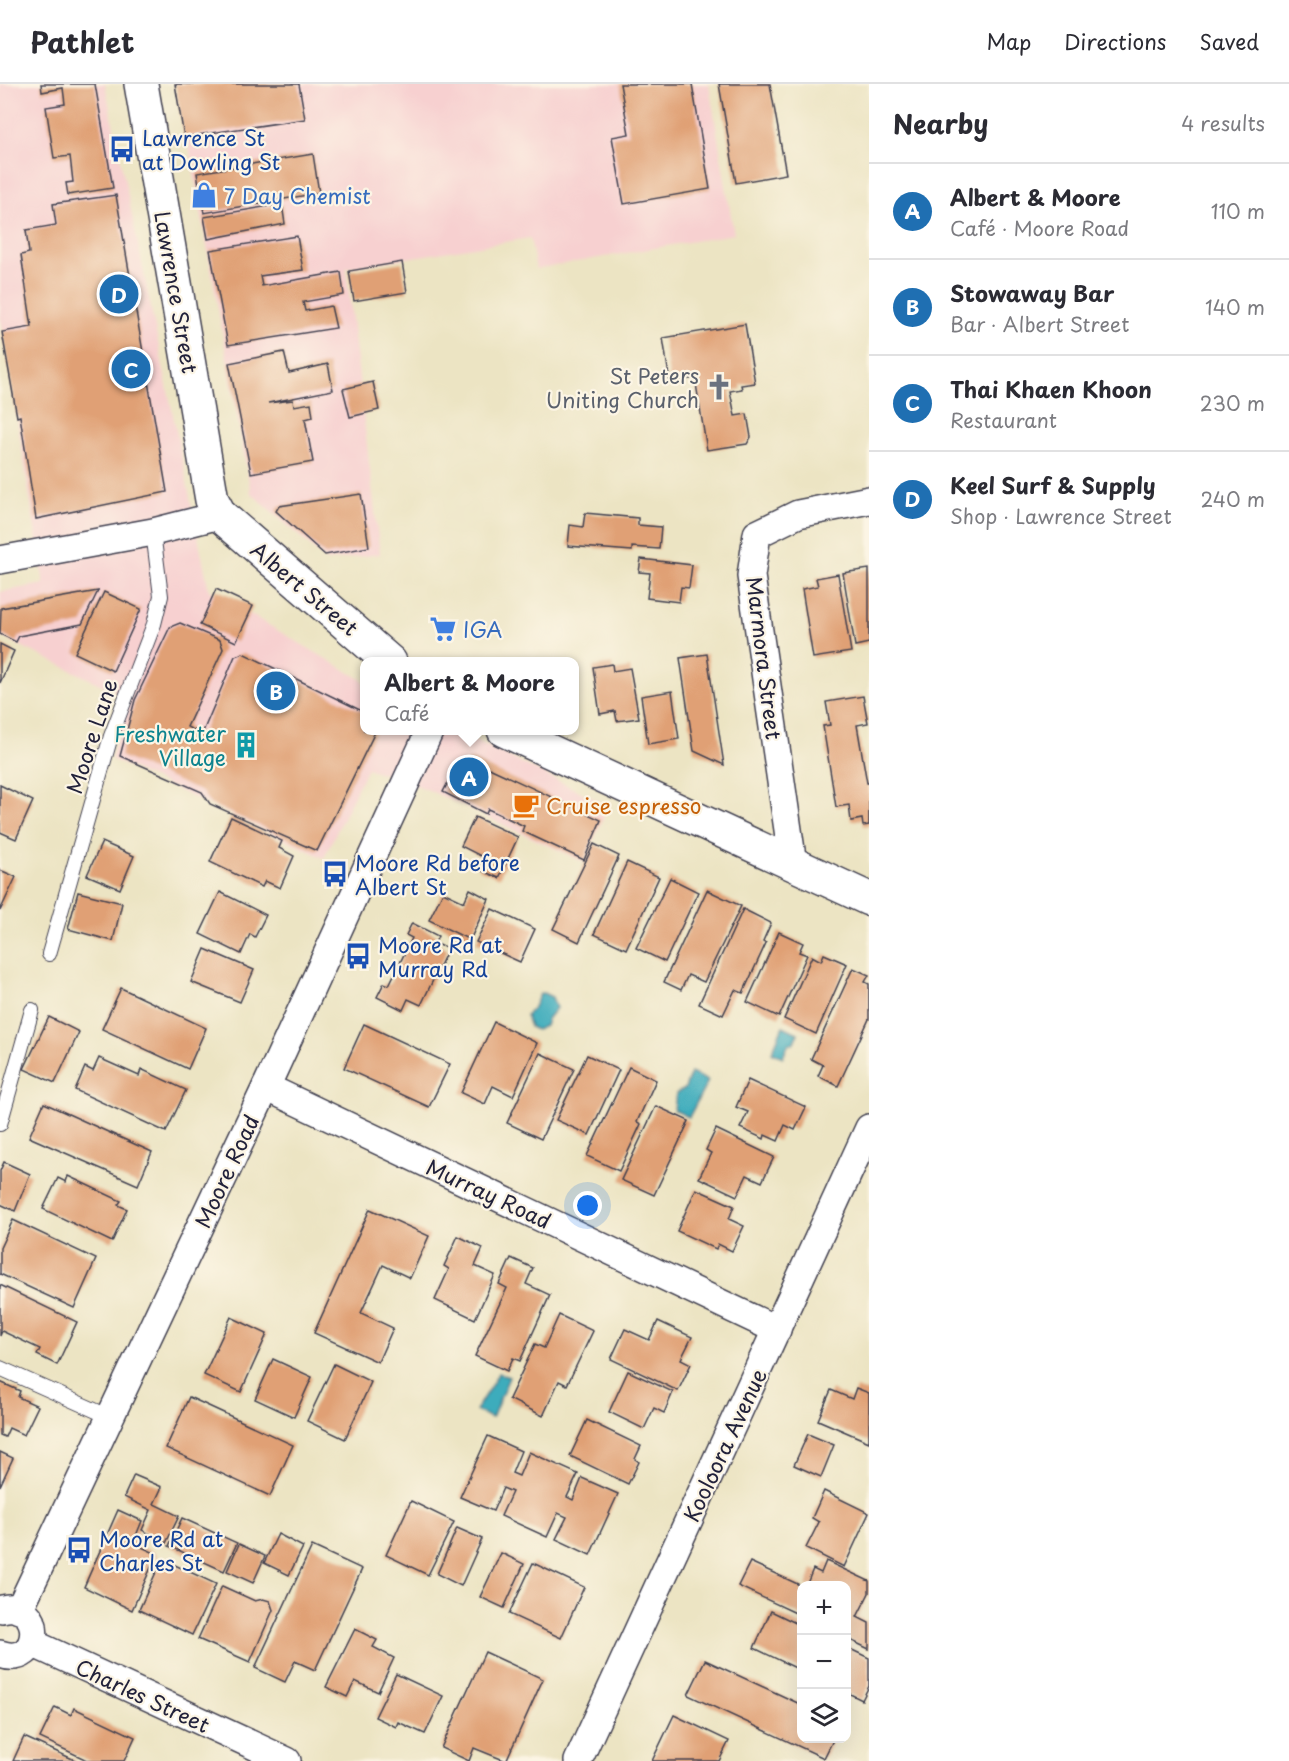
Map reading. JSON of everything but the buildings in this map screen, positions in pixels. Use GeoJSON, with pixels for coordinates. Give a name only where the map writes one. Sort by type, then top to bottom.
{"type":"FeatureCollection","features":[{"type":"Feature","properties":{"kind":"street","name":"Lawrence Street"},"geometry":{"type":"LineString","coordinates":[[141,84],[216,508]]}},
{"type":"Feature","properties":{"kind":"street","name":"Marmora Street"},"geometry":{"type":"LineString","coordinates":[[793,864],[751,576],[757,534],[798,514],[869,500]]}},
{"type":"Feature","properties":{"kind":"street"},"geometry":{"type":"LineString","coordinates":[[0,560],[153,531],[216,508]]}},
{"type":"Feature","properties":{"kind":"street","name":"Albert Street"},"geometry":{"type":"LineString","coordinates":[[216,508],[384,657]]}},
{"type":"Feature","properties":{"kind":"street","name":"Moore Road"},"geometry":{"type":"LineString","coordinates":[[9,1610],[110,1417],[266,1087],[428,735]]}},
{"type":"Feature","properties":{"kind":"street"},"geometry":{"type":"LineString","coordinates":[[515,735],[869,899]]}},
{"type":"Feature","properties":{"kind":"street","name":"Murray Road"},"geometry":{"type":"LineString","coordinates":[[266,1087],[777,1330]]}},
{"type":"Feature","properties":{"kind":"street","name":"Kooloora Avenue"},"geometry":{"type":"LineString","coordinates":[[578,1761],[869,1128]]}},
{"type":"Feature","properties":{"kind":"street"},"geometry":{"type":"LineString","coordinates":[[0,1655],[15,1656],[32,1643],[34,1628],[26,1614],[9,1610]]}},
{"type":"Feature","properties":{"kind":"street","name":"Charles Street"},"geometry":{"type":"LineString","coordinates":[[32,1643],[287,1761]]}},
{"type":"Feature","properties":{"kind":"lane","name":"Moore Lane"},"geometry":{"type":"LineString","coordinates":[[49,954],[111,736],[154,624],[161,596],[153,531]]}},
{"type":"Feature","properties":{"kind":"lane"},"geometry":{"type":"LineString","coordinates":[[0,1124],[32,1010]]}},
{"type":"Feature","properties":{"kind":"lane"},"geometry":{"type":"LineString","coordinates":[[0,1368],[110,1417]]}},
{"type":"Feature","properties":{"kind":"shaded area"},"geometry":{"type":"Polygon","coordinates":[[[0,84],[105,84],[209,590],[360,679],[360,735],[465,735],[609,806],[584,862],[424,788],[367,768],[324,858],[111,759],[129,698],[0,636],[0,592],[44,584],[0,315],[0,84]]]}},
{"type":"Feature","properties":{"kind":"shaded area"},"geometry":{"type":"Polygon","coordinates":[[[178,84],[709,84],[734,234],[536,269],[530,238],[346,268],[380,554],[327,561],[251,493],[178,84]]]}},
{"type":"Feature","properties":{"kind":"water"},"geometry":{"type":"Polygon","coordinates":[[[543,993],[552,997],[556,1008],[547,1019],[545,1026],[536,1030],[530,1027],[526,1015],[543,993]]]}},
{"type":"Feature","properties":{"kind":"water"},"geometry":{"type":"Polygon","coordinates":[[[783,1026],[798,1033],[793,1044],[789,1043],[783,1057],[772,1052],[783,1026]]]}},
{"type":"Feature","properties":{"kind":"water"},"geometry":{"type":"Polygon","coordinates":[[[691,1073],[708,1081],[689,1117],[674,1110],[676,1094],[685,1088],[691,1073]]]}},
{"type":"Feature","properties":{"kind":"water"},"geometry":{"type":"Polygon","coordinates":[[[498,1373],[509,1377],[492,1418],[476,1411],[498,1373]]]}},
{"type":"Feature","properties":{"kind":"place","name":"Lawrence St at Dowling St"},"geometry":{"type":"Point","coordinates":[122,149]}},
{"type":"Feature","properties":{"kind":"place","name":"7 Day Chemist"},"geometry":{"type":"Point","coordinates":[204,195]}},
{"type":"Feature","properties":{"kind":"place","name":"Keel Surf & Supply"},"geometry":{"type":"Point","coordinates":[119,294]}},
{"type":"Feature","properties":{"kind":"place","name":"Thai Khaen Khoon"},"geometry":{"type":"Point","coordinates":[131,369]}},
{"type":"Feature","properties":{"kind":"place","name":"St Peters Uniting Church"},"geometry":{"type":"Point","coordinates":[719,387]}},
{"type":"Feature","properties":{"kind":"place","name":"IGA"},"geometry":{"type":"Point","coordinates":[443,629]}},
{"type":"Feature","properties":{"kind":"place","name":"Stowaway Bar"},"geometry":{"type":"Point","coordinates":[276,691]}},
{"type":"Feature","properties":{"kind":"place","name":"Freshwater Village"},"geometry":{"type":"Point","coordinates":[246,745]}},
{"type":"Feature","properties":{"kind":"place","name":"Albert & Moore"},"geometry":{"type":"Point","coordinates":[469,777]}},
{"type":"Feature","properties":{"kind":"place","name":"Cruise espresso"},"geometry":{"type":"Point","coordinates":[526,805]}},
{"type":"Feature","properties":{"kind":"place","name":"Moore Rd before Albert St"},"geometry":{"type":"Point","coordinates":[335,874]}},
{"type":"Feature","properties":{"kind":"place","name":"Moore Rd at Murray Rd"},"geometry":{"type":"Point","coordinates":[358,956]}},
{"type":"Feature","properties":{"kind":"place","name":"Moore Rd at Charles St"},"geometry":{"type":"Point","coordinates":[79,1550]}}]}
